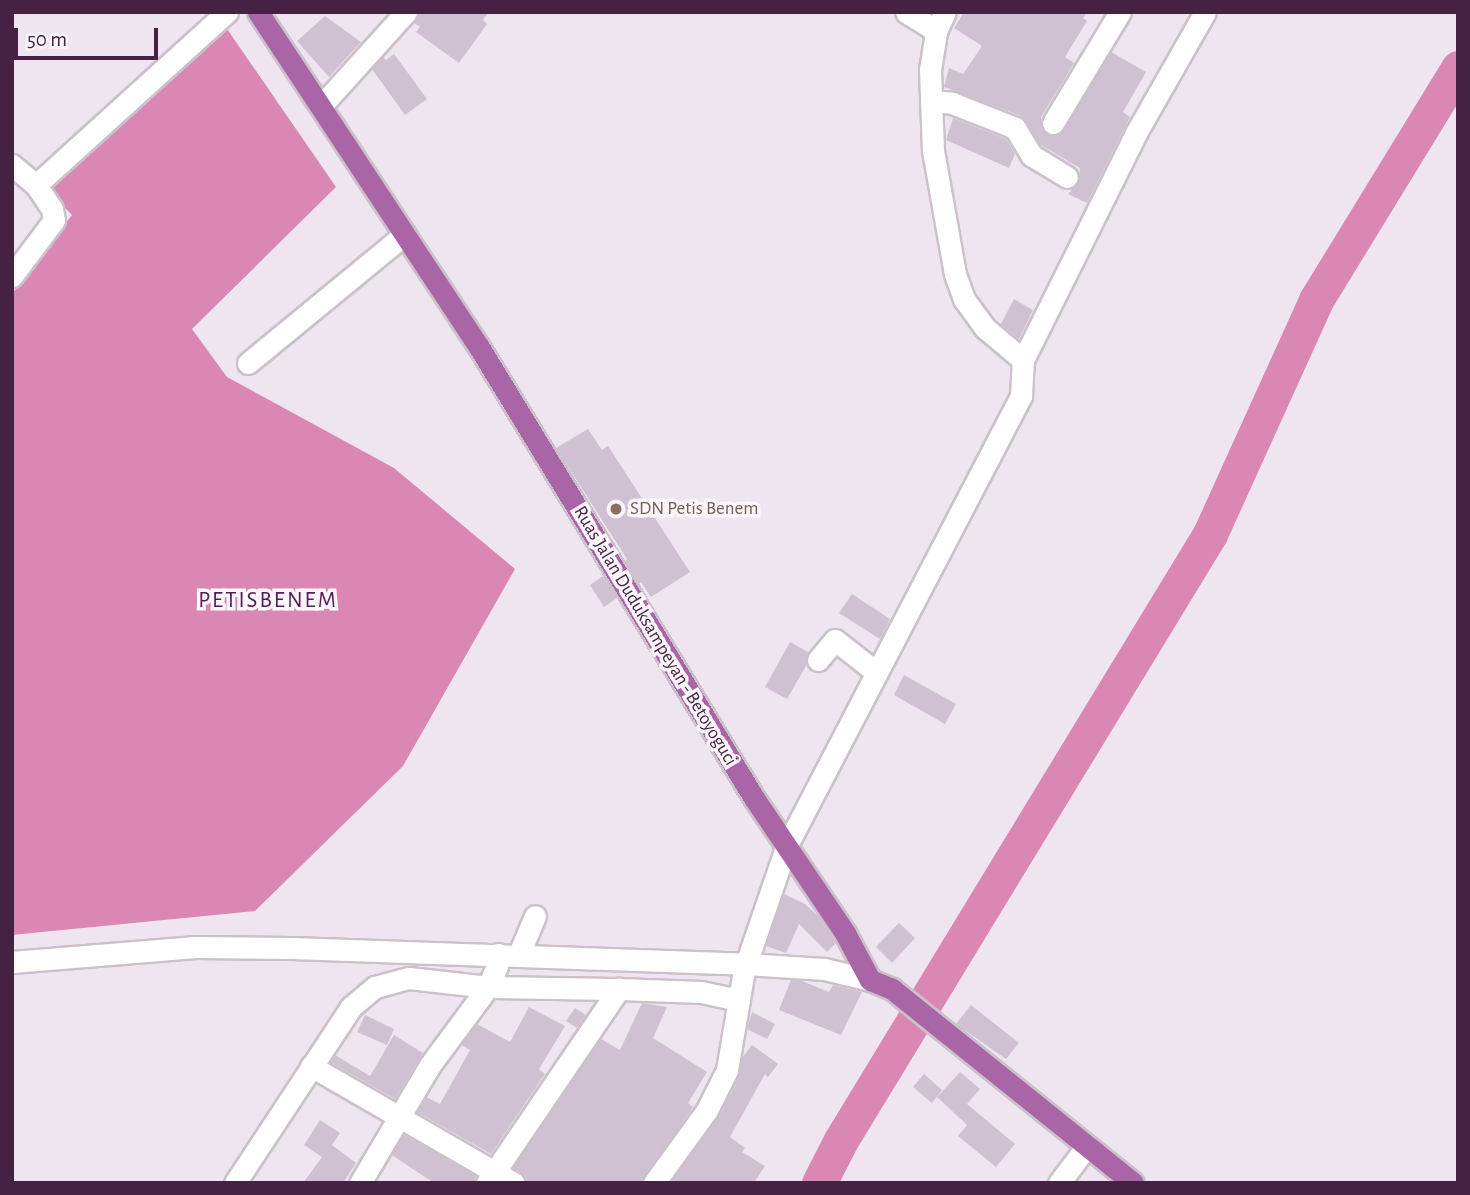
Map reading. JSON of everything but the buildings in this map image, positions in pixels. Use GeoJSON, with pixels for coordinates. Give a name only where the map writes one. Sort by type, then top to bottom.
{"type":"FeatureCollection","features":[{"type":"Feature","properties":{"kind":"main road","name":"Ruas Jalan Duduksampeyan - Betoyoguci"},"geometry":{"type":"LineString","coordinates":[[261,14],[479,347],[786,847],[845,933],[870,980]]}},
{"type":"Feature","properties":{"kind":"main road"},"geometry":{"type":"LineString","coordinates":[[870,980],[892,989],[1133,1183]]}},
{"type":"Feature","properties":{"kind":"street"},"geometry":{"type":"LineString","coordinates":[[36,185],[226,12]]}},
{"type":"Feature","properties":{"kind":"street"},"geometry":{"type":"LineString","coordinates":[[321,106],[406,12]]}},
{"type":"Feature","properties":{"kind":"street"},"geometry":{"type":"LineString","coordinates":[[906,12],[940,21],[930,70],[933,151],[955,274],[964,299],[985,328],[1023,360]]}},
{"type":"Feature","properties":{"kind":"street"},"geometry":{"type":"LineString","coordinates":[[1053,123],[1120,12]]}},
{"type":"Feature","properties":{"kind":"street"},"geometry":{"type":"LineString","coordinates":[[654,1183],[707,1110],[727,1070],[743,980],[786,847],[973,484],[1015,411],[1024,380],[1023,360],[1136,133],[1205,12]]}},
{"type":"Feature","properties":{"kind":"street"},"geometry":{"type":"LineString","coordinates":[[931,101],[952,103],[1015,128],[1021,133],[1031,155],[1067,177]]}},
{"type":"Feature","properties":{"kind":"street"},"geometry":{"type":"LineString","coordinates":[[12,165],[36,185],[52,209],[54,220],[12,276]]}},
{"type":"Feature","properties":{"kind":"street"},"geometry":{"type":"LineString","coordinates":[[248,363],[405,234]]}},
{"type":"Feature","properties":{"kind":"street"},"geometry":{"type":"LineString","coordinates":[[818,660],[835,640],[876,672]]}},
{"type":"Feature","properties":{"kind":"street"},"geometry":{"type":"LineString","coordinates":[[360,1183],[430,1065],[535,916]]}},
{"type":"Feature","properties":{"kind":"street"},"geometry":{"type":"LineString","coordinates":[[12,962],[195,947],[499,968],[743,980]]}},
{"type":"Feature","properties":{"kind":"street"},"geometry":{"type":"LineString","coordinates":[[234,1183],[351,1007],[375,987],[388,981],[499,968],[619,989],[701,992],[743,980],[824,969],[870,980]]}},
{"type":"Feature","properties":{"kind":"street"},"geometry":{"type":"LineString","coordinates":[[492,1176],[619,989]]}},
{"type":"Feature","properties":{"kind":"street"},"geometry":{"type":"LineString","coordinates":[[311,1066],[492,1176],[514,1183]]}},
{"type":"Feature","properties":{"kind":"street"},"geometry":{"type":"LineString","coordinates":[[1059,1183],[1087,1146]]}},
{"type":"Feature","properties":{"kind":"shaded area"},"geometry":{"type":"Polygon","coordinates":[[[225,26],[336,187],[192,329],[227,377],[394,468],[515,569],[403,766],[255,911],[12,935],[12,294],[72,215],[43,185],[225,26]]]}},
{"type":"Feature","properties":{"kind":"waterway"},"geometry":{"type":"LineString","coordinates":[[819,1183],[841,1140],[1210,534],[1316,300],[1458,68]]}},
{"type":"Feature","properties":{"kind":"place","name":"SDN Petis Benem"},"geometry":{"type":"Point","coordinates":[616,509]}},
{"type":"Feature","properties":{"kind":"district","name":"PETISBENEM"},"geometry":{"type":"Point","coordinates":[268,601]}}]}
